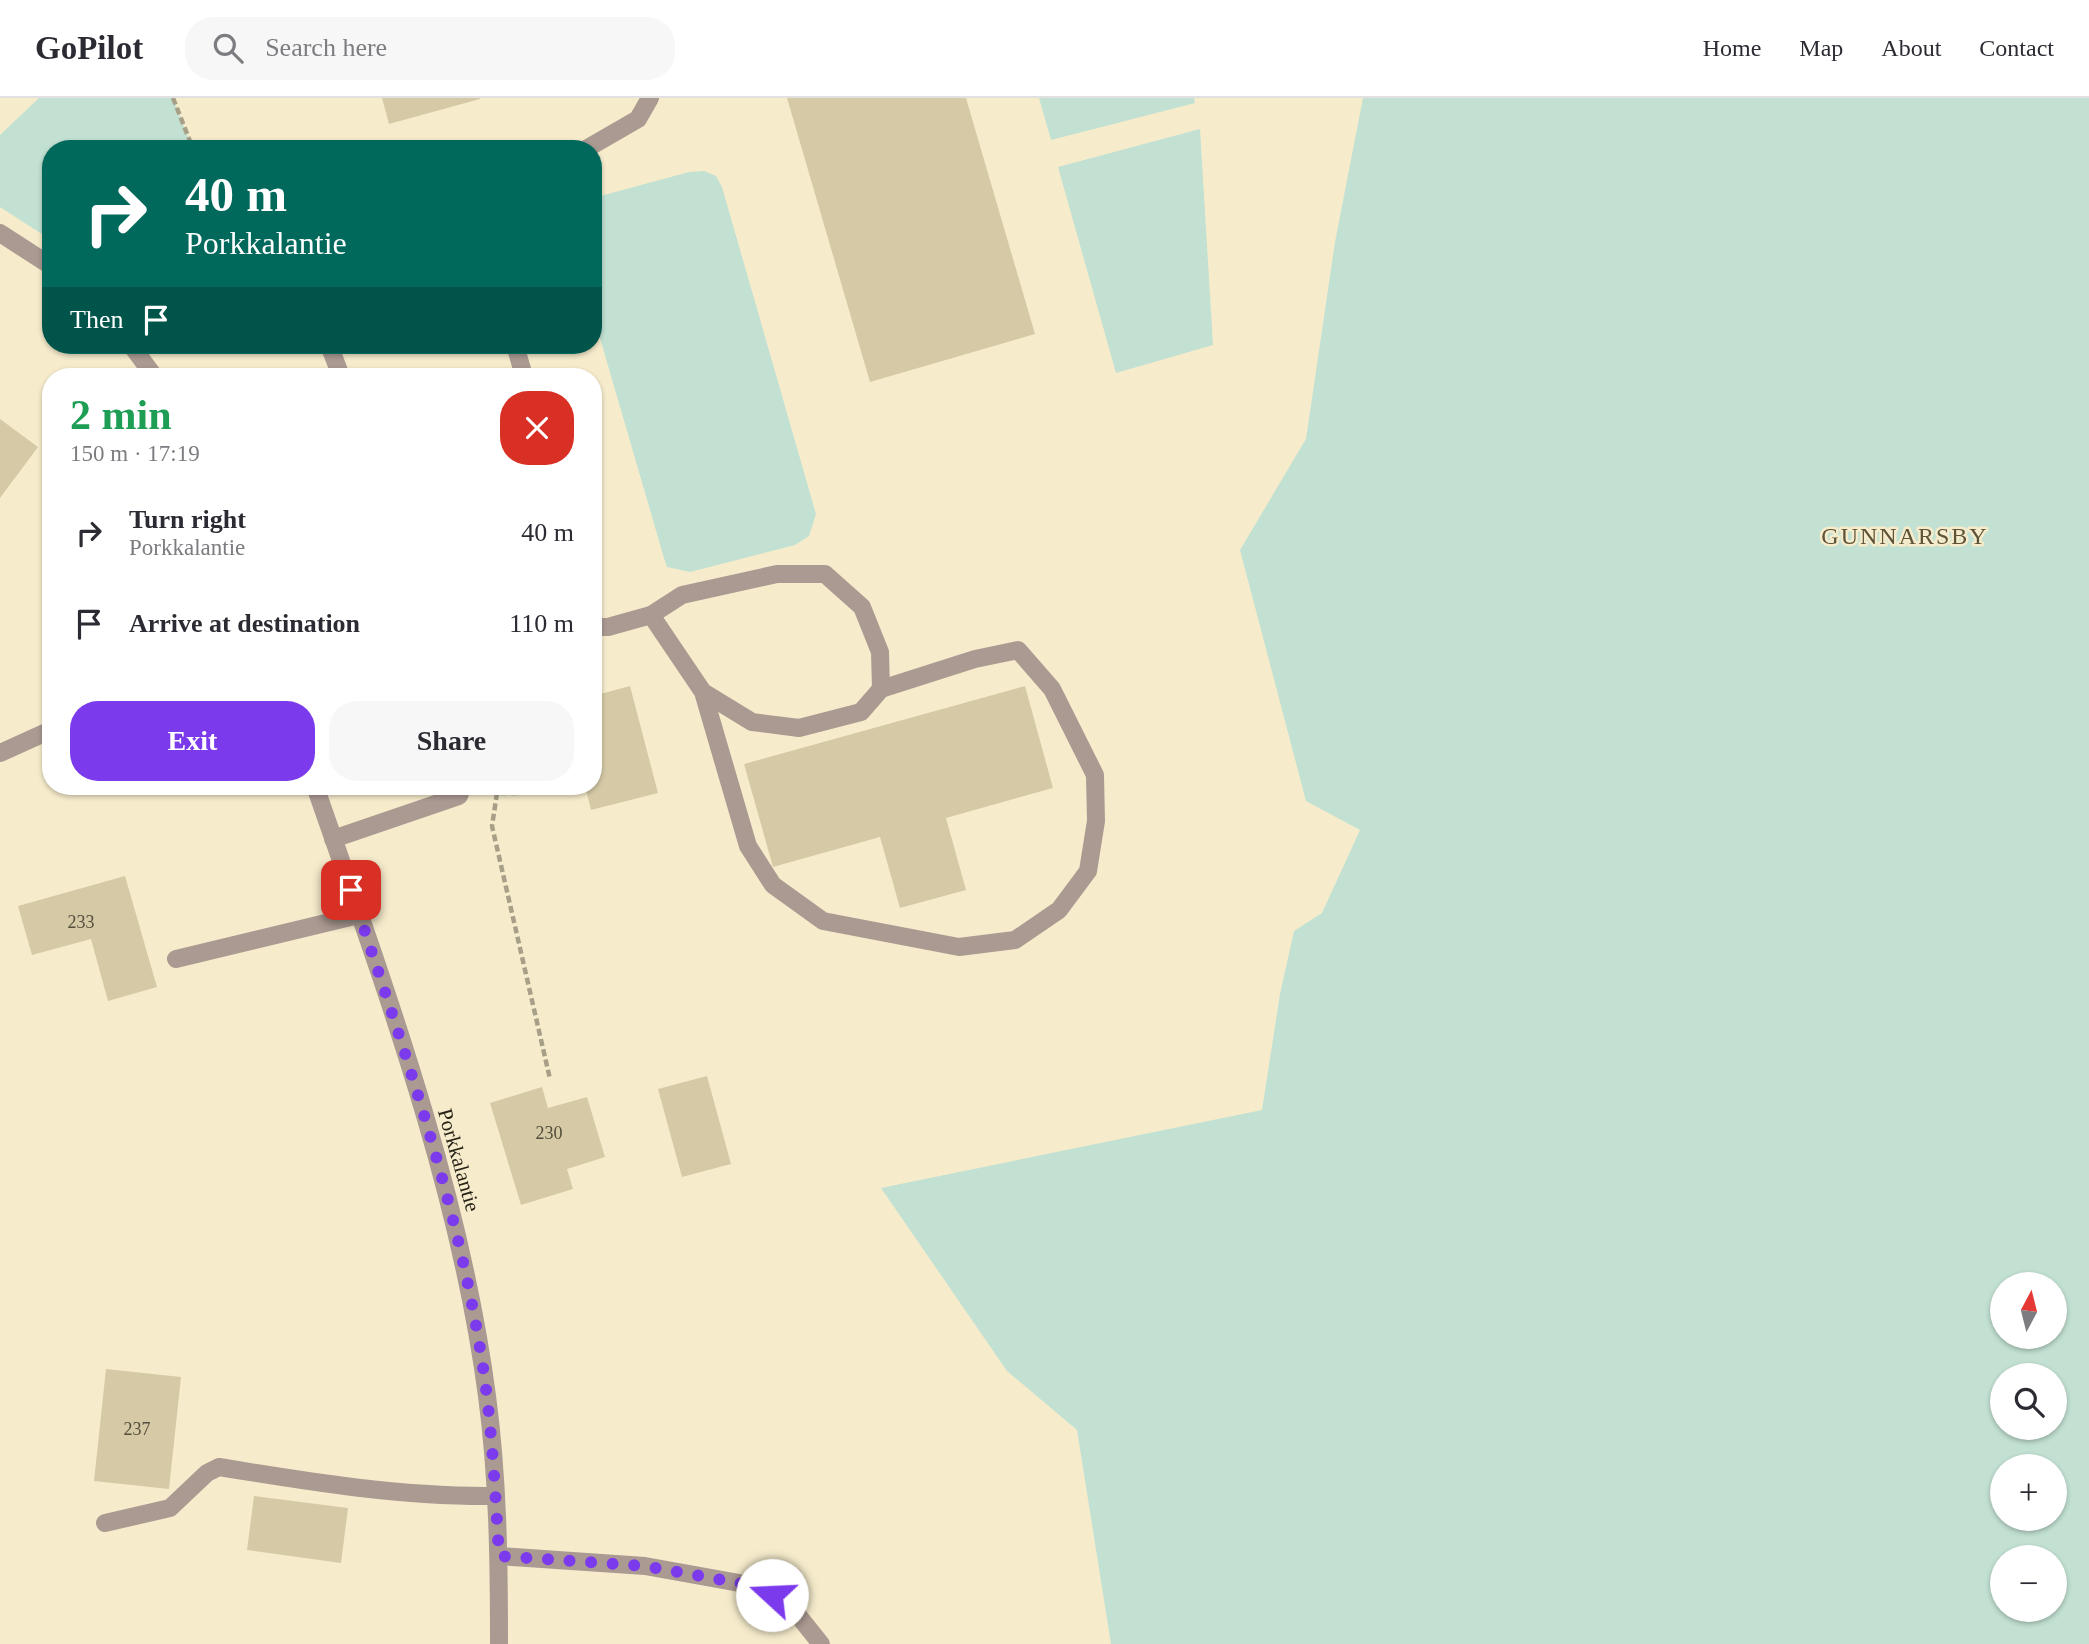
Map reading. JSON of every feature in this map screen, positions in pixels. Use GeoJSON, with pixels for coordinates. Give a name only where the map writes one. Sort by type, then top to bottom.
{"type":"FeatureCollection","features":[{"type":"Feature","properties":{"kind":"street"},"geometry":{"type":"LineString","coordinates":[[602,140],[638,120],[650,98]]}},
{"type":"Feature","properties":{"kind":"street"},"geometry":{"type":"LineString","coordinates":[[0,233],[42,261]]}},
{"type":"Feature","properties":{"kind":"street"},"geometry":{"type":"LineString","coordinates":[[602,627],[651,615],[682,595],[777,574],[825,574],[862,607],[880,652],[881,689]]}},
{"type":"Feature","properties":{"kind":"street"},"geometry":{"type":"LineString","coordinates":[[651,615],[703,692],[748,845],[773,885],[823,921],[958,947],[1015,940],[1059,910],[1088,871],[1096,821],[1095,775],[1052,689],[1018,650],[975,659],[881,689],[861,712],[799,728],[752,722],[703,692]]}},
{"type":"Feature","properties":{"kind":"street"},"geometry":{"type":"LineString","coordinates":[[0,753],[42,734]]}},
{"type":"Feature","properties":{"kind":"street","name":"Porkkalantie"},"geometry":{"type":"LineString","coordinates":[[318,795],[398,1032],[451,1212],[487,1395],[499,1556],[499,1644]]}},
{"type":"Feature","properties":{"kind":"street"},"geometry":{"type":"LineString","coordinates":[[334,839],[459,795]]}},
{"type":"Feature","properties":{"kind":"street"},"geometry":{"type":"LineString","coordinates":[[176,959],[359,915]]}},
{"type":"Feature","properties":{"kind":"street"},"geometry":{"type":"LineString","coordinates":[[105,1523],[170,1508],[207,1473],[219,1467],[326,1484],[448,1496],[495,1496]]}},
{"type":"Feature","properties":{"kind":"street"},"geometry":{"type":"LineString","coordinates":[[499,1556],[645,1566],[756,1586],[789,1604],[821,1644]]}},
{"type":"Feature","properties":{"kind":"path"},"geometry":{"type":"LineString","coordinates":[[173,98],[189,140]]}},
{"type":"Feature","properties":{"kind":"path"},"geometry":{"type":"LineString","coordinates":[[497,795],[492,826],[550,1080]]}},
{"type":"Feature","properties":{"kind":"green space"},"geometry":{"type":"Polygon","coordinates":[[[39,98],[173,98],[189,140],[42,140],[42,234],[0,207],[0,135],[39,98]]]}},
{"type":"Feature","properties":{"kind":"green space"},"geometry":{"type":"Polygon","coordinates":[[[1039,98],[1194,98],[1195,103],[1051,140],[1039,98]]]}},
{"type":"Feature","properties":{"kind":"green space"},"geometry":{"type":"Polygon","coordinates":[[[1363,98],[2089,98],[2089,1644],[1111,1644],[1077,1430],[1007,1371],[881,1188],[1262,1110],[1280,994],[1294,931],[1322,913],[1360,830],[1306,801],[1240,550],[1306,439],[1335,242],[1363,98]]]}},
{"type":"Feature","properties":{"kind":"green space"},"geometry":{"type":"Polygon","coordinates":[[[1200,129],[1213,345],[1116,373],[1058,167],[1200,129]]]}},
{"type":"Feature","properties":{"kind":"green space"},"geometry":{"type":"Polygon","coordinates":[[[704,171],[716,176],[722,187],[816,514],[809,536],[795,545],[690,572],[667,567],[602,345],[602,196],[689,172],[704,171]]]}},
{"type":"Feature","properties":{"kind":"building"},"geometry":{"type":"Polygon","coordinates":[[[382,98],[480,98],[480,99],[389,124],[382,98]]]}},
{"type":"Feature","properties":{"kind":"building"},"geometry":{"type":"Polygon","coordinates":[[[787,98],[966,98],[1035,334],[870,382],[787,98]]]}},
{"type":"Feature","properties":{"kind":"building"},"geometry":{"type":"Polygon","coordinates":[[[0,419],[38,447],[0,498],[0,419]]]}},
{"type":"Feature","properties":{"kind":"building"},"geometry":{"type":"Polygon","coordinates":[[[630,686],[658,793],[591,810],[587,795],[602,795],[602,694],[630,686]]]}},
{"type":"Feature","properties":{"kind":"building"},"geometry":{"type":"Polygon","coordinates":[[[1025,686],[1053,788],[946,818],[966,890],[900,908],[880,837],[773,867],[744,764],[1025,686]]]}},
{"type":"Feature","properties":{"kind":"building"},"geometry":{"type":"Polygon","coordinates":[[[125,876],[157,987],[108,1001],[91,939],[32,955],[18,906],[125,876]]]}},
{"type":"Feature","properties":{"kind":"building"},"geometry":{"type":"Polygon","coordinates":[[[707,1076],[731,1164],[682,1177],[658,1089],[707,1076]]]}},
{"type":"Feature","properties":{"kind":"building"},"geometry":{"type":"Polygon","coordinates":[[[542,1087],[548,1108],[587,1097],[605,1157],[567,1169],[573,1189],[521,1205],[490,1103],[542,1087]]]}},
{"type":"Feature","properties":{"kind":"building"},"geometry":{"type":"Polygon","coordinates":[[[106,1369],[181,1377],[169,1489],[94,1481],[106,1369]]]}},
{"type":"Feature","properties":{"kind":"building"},"geometry":{"type":"Polygon","coordinates":[[[254,1496],[348,1508],[341,1563],[247,1550],[254,1496]]]}},
{"type":"Feature","properties":{"kind":"district","name":"GUNNARSBY"},"geometry":{"type":"Point","coordinates":[1905,536]}},
{"type":"Feature","properties":{"kind":"route"},"geometry":{"type":"LineString","coordinates":[[351,890],[398,1032],[451,1212],[487,1395],[499,1556],[645,1566],[756,1586],[772,1595]]}}]}
